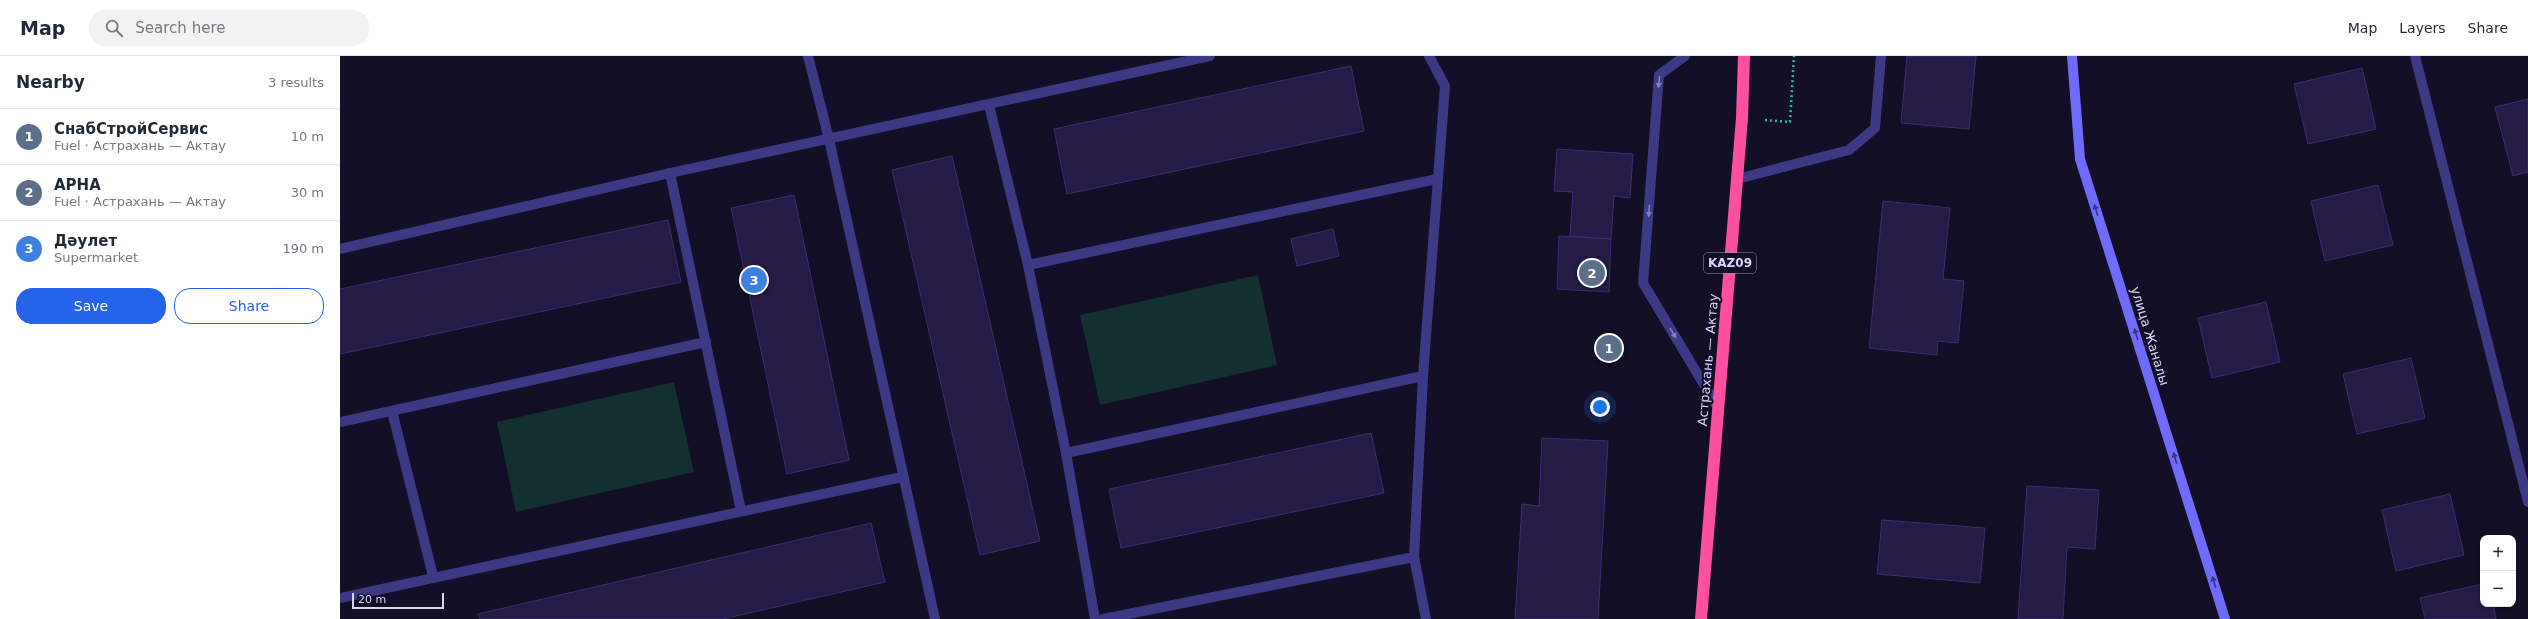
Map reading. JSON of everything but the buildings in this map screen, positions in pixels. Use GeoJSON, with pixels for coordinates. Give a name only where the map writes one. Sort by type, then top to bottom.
{"type":"FeatureCollection","features":[{"type":"Feature","properties":{"kind":"highway","name":"Астрахань — Актау"},"geometry":{"type":"LineString","coordinates":[[1701,619],[1742,118],[1744,56]]}},
{"type":"Feature","properties":{"kind":"street"},"geometry":{"type":"LineString","coordinates":[[808,56],[830,139],[902,477],[935,619]]}},
{"type":"Feature","properties":{"kind":"street"},"geometry":{"type":"LineString","coordinates":[[340,249],[670,173],[990,105],[1210,56]]}},
{"type":"Feature","properties":{"kind":"street"},"geometry":{"type":"LineString","coordinates":[[1426,619],[1414,557],[1423,376],[1445,86],[1429,56]]}},
{"type":"Feature","properties":{"kind":"street"},"geometry":{"type":"LineString","coordinates":[[1685,56],[1659,76],[1643,283],[1718,408]]}},
{"type":"Feature","properties":{"kind":"street"},"geometry":{"type":"LineString","coordinates":[[1737,178],[1849,150],[1876,128],[1881,56]]}},
{"type":"Feature","properties":{"kind":"street","name":"улица Жаналы"},"geometry":{"type":"LineString","coordinates":[[2072,56],[2080,159],[2225,619]]}},
{"type":"Feature","properties":{"kind":"street"},"geometry":{"type":"LineString","coordinates":[[2415,56],[2528,502]]}},
{"type":"Feature","properties":{"kind":"street"},"geometry":{"type":"LineString","coordinates":[[990,105],[1028,265],[1066,453],[1095,619]]}},
{"type":"Feature","properties":{"kind":"street"},"geometry":{"type":"LineString","coordinates":[[670,173],[741,511]]}},
{"type":"Feature","properties":{"kind":"street"},"geometry":{"type":"LineString","coordinates":[[1028,265],[1437,179]]}},
{"type":"Feature","properties":{"kind":"street"},"geometry":{"type":"LineString","coordinates":[[340,422],[706,342]]}},
{"type":"Feature","properties":{"kind":"street"},"geometry":{"type":"LineString","coordinates":[[1066,453],[1423,376]]}},
{"type":"Feature","properties":{"kind":"street"},"geometry":{"type":"LineString","coordinates":[[392,411],[433,576]]}},
{"type":"Feature","properties":{"kind":"street"},"geometry":{"type":"LineString","coordinates":[[340,598],[433,576],[902,477]]}},
{"type":"Feature","properties":{"kind":"street"},"geometry":{"type":"LineString","coordinates":[[1102,619],[1414,557]]}},
{"type":"Feature","properties":{"kind":"path"},"geometry":{"type":"LineString","coordinates":[[1742,118],[1790,122],[1794,56]]}},
{"type":"Feature","properties":{"kind":"green space"},"geometry":{"type":"Polygon","coordinates":[[[1258,275],[1277,365],[1100,405],[1080,315],[1258,275]]]}},
{"type":"Feature","properties":{"kind":"green space"},"geometry":{"type":"Polygon","coordinates":[[[674,382],[694,472],[516,512],[497,422],[674,382]]]}},
{"type":"Feature","properties":{"kind":"place","name":"АРНА"},"geometry":{"type":"Point","coordinates":[1592,273]}},
{"type":"Feature","properties":{"kind":"place","name":"Дәулет"},"geometry":{"type":"Point","coordinates":[754,280]}},
{"type":"Feature","properties":{"kind":"place","name":"СнабСтройСервис"},"geometry":{"type":"Point","coordinates":[1609,348]}}]}
